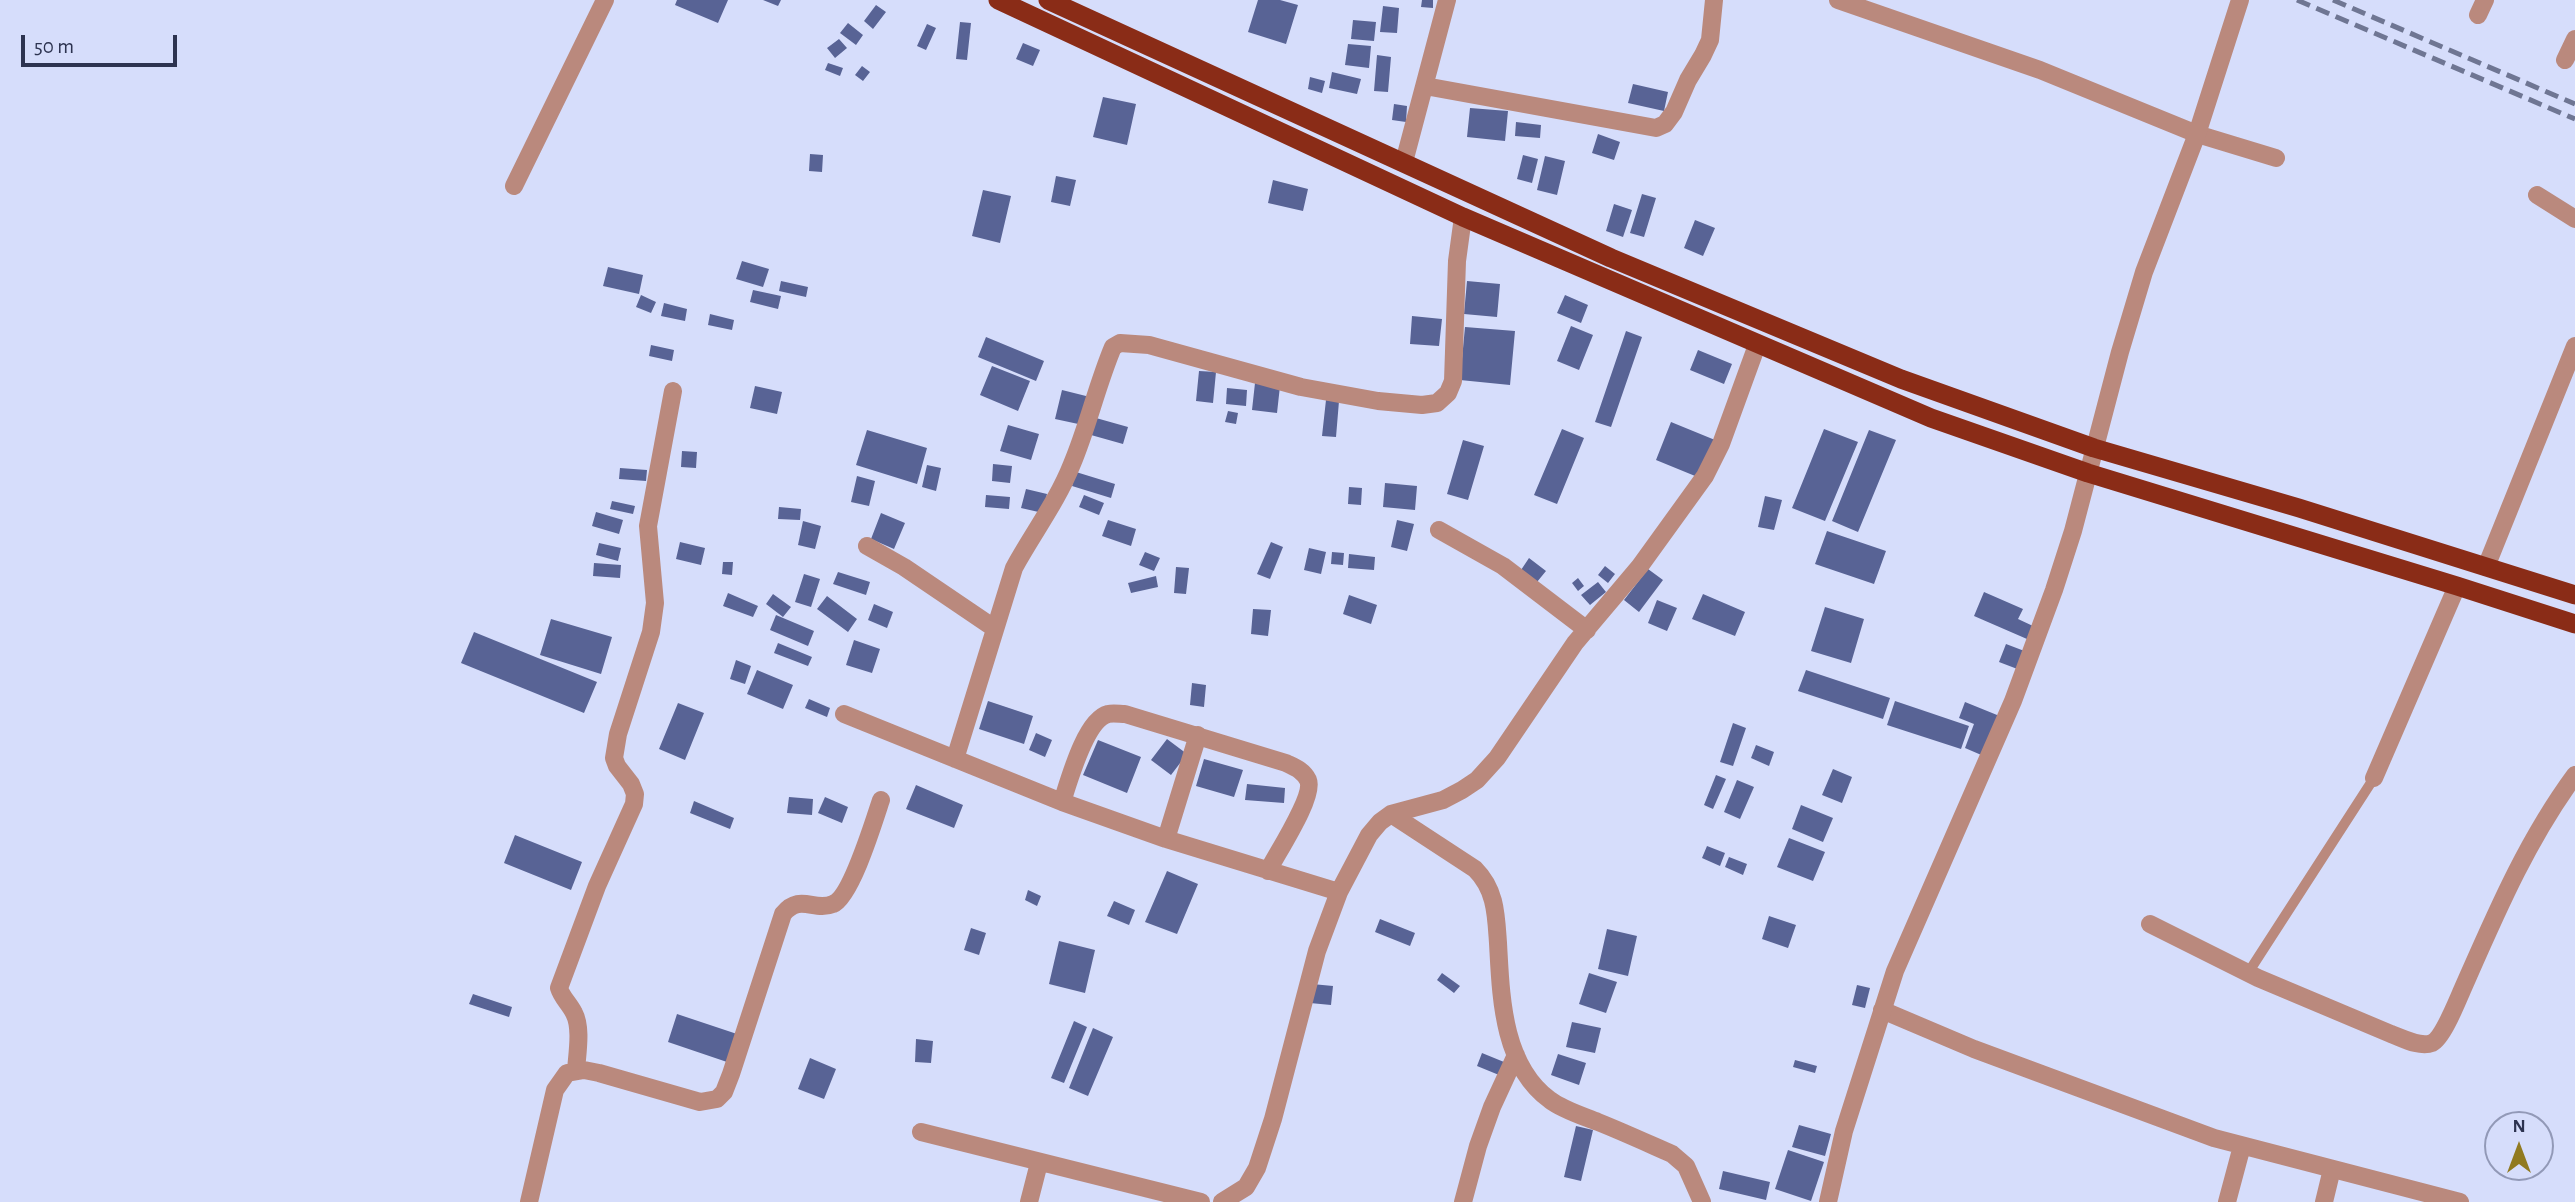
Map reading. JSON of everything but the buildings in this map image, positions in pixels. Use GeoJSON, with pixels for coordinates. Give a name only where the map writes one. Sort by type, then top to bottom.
{"type":"FeatureCollection","features":[{"type":"Feature","properties":{"kind":"highway"},"geometry":{"type":"LineString","coordinates":[[999,0],[1463,217],[1931,418],[2088,473],[2575,624]]}},
{"type":"Feature","properties":{"kind":"highway"},"geometry":{"type":"LineString","coordinates":[[1048,0],[1611,258],[1850,359],[1967,404],[2094,448],[2299,508],[2575,595]]}},
{"type":"Feature","properties":{"kind":"street"},"geometry":{"type":"LineString","coordinates":[[514,186],[605,0]]}},
{"type":"Feature","properties":{"kind":"street"},"geometry":{"type":"LineString","coordinates":[[1404,162],[1447,0]]}},
{"type":"Feature","properties":{"kind":"street"},"geometry":{"type":"LineString","coordinates":[[1425,86],[1656,128],[1665,124],[1674,113],[1710,40],[1714,0]]}},
{"type":"Feature","properties":{"kind":"street"},"geometry":{"type":"LineString","coordinates":[[1838,0],[2040,70],[2197,134],[2276,158]]}},
{"type":"Feature","properties":{"kind":"street"},"geometry":{"type":"LineString","coordinates":[[1828,1202],[1844,1131],[1900,959],[2013,701],[2054,590],[2073,531],[2144,272],[2197,134],[2240,0]]}},
{"type":"Feature","properties":{"kind":"street"},"geometry":{"type":"LineString","coordinates":[[2565,61],[2575,39]]}},
{"type":"Feature","properties":{"kind":"street"},"geometry":{"type":"LineString","coordinates":[[2537,195],[2575,219]]}},
{"type":"Feature","properties":{"kind":"street"},"geometry":{"type":"LineString","coordinates":[[955,759],[1014,568],[1027,544],[1045,520],[1072,465],[1113,347],[1120,343],[1149,345],[1301,387],[1378,401],[1422,405],[1437,403],[1448,393],[1453,381],[1457,261],[1463,217]]}},
{"type":"Feature","properties":{"kind":"street"},"geometry":{"type":"LineString","coordinates":[[1229,1200],[1246,1187],[1257,1168],[1273,1119],[1317,951],[1339,892],[1369,835],[1391,814],[1443,800],[1477,780],[1497,758],[1575,643],[1640,566],[1705,476],[1721,444],[1757,345]]}},
{"type":"Feature","properties":{"kind":"street"},"geometry":{"type":"LineString","coordinates":[[2486,567],[2575,346]]}},
{"type":"Feature","properties":{"kind":"street"},"geometry":{"type":"LineString","coordinates":[[576,1071],[575,1014],[562,997],[559,988],[597,886],[634,804],[635,794],[614,758],[618,734],[651,632],[655,603],[648,526],[673,391]]}},
{"type":"Feature","properties":{"kind":"street"},"geometry":{"type":"LineString","coordinates":[[1440,530],[1503,566],[1587,630]]}},
{"type":"Feature","properties":{"kind":"street"},"geometry":{"type":"LineString","coordinates":[[867,546],[994,628]]}},
{"type":"Feature","properties":{"kind":"street"},"geometry":{"type":"LineString","coordinates":[[2374,778],[2457,586]]}},
{"type":"Feature","properties":{"kind":"street"},"geometry":{"type":"LineString","coordinates":[[844,714],[1062,802],[1166,839],[1339,892]]}},
{"type":"Feature","properties":{"kind":"street"},"geometry":{"type":"LineString","coordinates":[[1062,802],[1086,739],[1096,722],[1107,714],[1125,714],[1286,763],[1301,771],[1309,782],[1308,796],[1268,872]]}},
{"type":"Feature","properties":{"kind":"street"},"geometry":{"type":"LineString","coordinates":[[1166,839],[1198,735]]}},
{"type":"Feature","properties":{"kind":"street"},"geometry":{"type":"LineString","coordinates":[[2150,924],[2248,973],[2391,1034],[2413,1042],[2431,1044],[2437,1040],[2452,1012],[2523,855],[2542,821],[2575,775]]}},
{"type":"Feature","properties":{"kind":"street"},"geometry":{"type":"LineString","coordinates":[[529,1202],[555,1090],[567,1073],[599,1073],[700,1102],[717,1100],[724,1092],[731,1074],[783,914],[797,903],[832,905],[839,901],[855,873],[881,800]]}},
{"type":"Feature","properties":{"kind":"street"},"geometry":{"type":"LineString","coordinates":[[1391,814],[1475,869],[1486,880],[1492,894],[1496,921],[1502,1004],[1516,1055],[1532,1083],[1550,1100],[1672,1154],[1686,1166],[1702,1202]]}},
{"type":"Feature","properties":{"kind":"street"},"geometry":{"type":"LineString","coordinates":[[1882,1010],[1974,1049],[2214,1138],[2460,1202]]}},
{"type":"Feature","properties":{"kind":"street"},"geometry":{"type":"LineString","coordinates":[[1463,1202],[1492,1107],[1516,1055]]}},
{"type":"Feature","properties":{"kind":"street"},"geometry":{"type":"LineString","coordinates":[[922,1132],[1201,1202]]}},
{"type":"Feature","properties":{"kind":"street"},"geometry":{"type":"LineString","coordinates":[[2227,1202],[2242,1146]]}},
{"type":"Feature","properties":{"kind":"street"},"geometry":{"type":"LineString","coordinates":[[1029,1202],[1039,1163]]}},
{"type":"Feature","properties":{"kind":"street"},"geometry":{"type":"LineString","coordinates":[[2324,1202],[2332,1169]]}},
{"type":"Feature","properties":{"kind":"lane"},"geometry":{"type":"LineString","coordinates":[[2248,973],[2374,778]]}},
{"type":"Feature","properties":{"kind":"railway"},"geometry":{"type":"LineString","coordinates":[[2297,0],[2575,119]]}},
{"type":"Feature","properties":{"kind":"railway"},"geometry":{"type":"LineString","coordinates":[[2333,0],[2575,104]]}}]}
